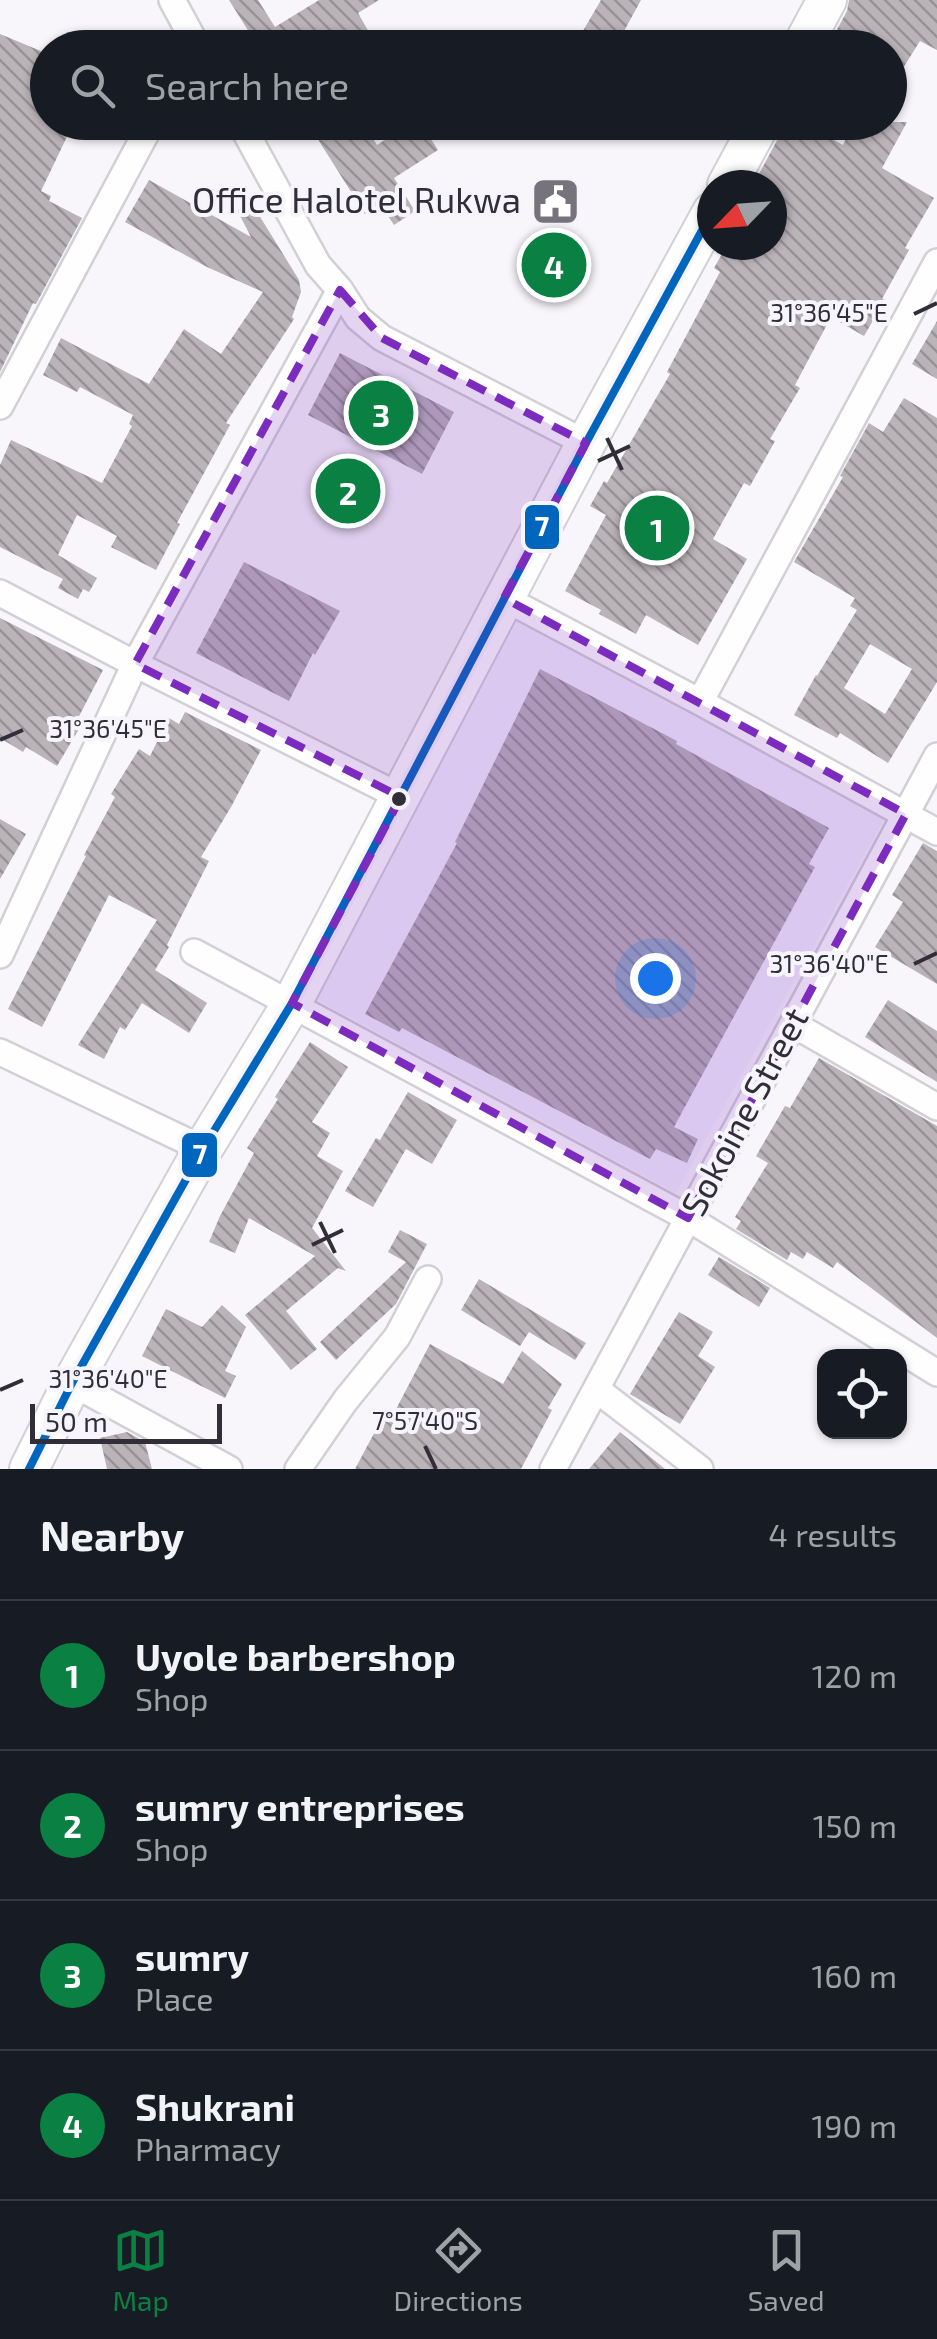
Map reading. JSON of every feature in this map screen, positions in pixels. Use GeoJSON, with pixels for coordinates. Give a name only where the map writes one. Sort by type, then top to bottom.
{"type":"FeatureCollection","features":[{"type":"Feature","properties":{"kind":"highway"},"geometry":{"type":"LineString","coordinates":[[811,30],[827,0]]}},
{"type":"Feature","properties":{"kind":"highway"},"geometry":{"type":"LineString","coordinates":[[734,170],[750,140]]}},
{"type":"Feature","properties":{"kind":"highway"},"geometry":{"type":"LineString","coordinates":[[29,1469],[72,1383],[203,1149],[292,1003],[586,442],[697,239]]}},
{"type":"Feature","properties":{"kind":"street"},"geometry":{"type":"LineString","coordinates":[[172,0],[188,30]]}},
{"type":"Feature","properties":{"kind":"street"},"geometry":{"type":"LineString","coordinates":[[0,406],[142,140]]}},
{"type":"Feature","properties":{"kind":"street"},"geometry":{"type":"LineString","coordinates":[[250,140],[318,265],[358,318],[382,338],[586,442]]}},
{"type":"Feature","properties":{"kind":"street"},"geometry":{"type":"LineString","coordinates":[[700,702],[937,262]]}},
{"type":"Feature","properties":{"kind":"street"},"geometry":{"type":"LineString","coordinates":[[0,955],[136,664],[340,290]]}},
{"type":"Feature","properties":{"kind":"street"},"geometry":{"type":"LineString","coordinates":[[0,593],[400,797]]}},
{"type":"Feature","properties":{"kind":"street"},"geometry":{"type":"LineString","coordinates":[[504,598],[937,832]]}},
{"type":"Feature","properties":{"kind":"street","name":"Sokoine Street"},"geometry":{"type":"LineString","coordinates":[[553,1469],[937,756]]}},
{"type":"Feature","properties":{"kind":"street"},"geometry":{"type":"LineString","coordinates":[[194,952],[688,1218],[937,1373]]}},
{"type":"Feature","properties":{"kind":"street"},"geometry":{"type":"LineString","coordinates":[[793,1024],[937,1107]]}},
{"type":"Feature","properties":{"kind":"street"},"geometry":{"type":"LineString","coordinates":[[0,1052],[203,1149]]}},
{"type":"Feature","properties":{"kind":"street"},"geometry":{"type":"LineString","coordinates":[[298,1469],[345,1401],[397,1337],[428,1279]]}},
{"type":"Feature","properties":{"kind":"street"},"geometry":{"type":"LineString","coordinates":[[72,1383],[229,1469]]}},
{"type":"Feature","properties":{"kind":"street"},"geometry":{"type":"LineString","coordinates":[[596,1389],[700,1469]]}},
{"type":"Feature","properties":{"kind":"highlighted area"},"geometry":{"type":"Polygon","coordinates":[[[340,290],[382,338],[586,443],[504,598],[906,814],[688,1218],[292,1003],[401,797],[135,664],[340,290]]]}},
{"type":"Feature","properties":{"kind":"shaded area"},"geometry":{"type":"Polygon","coordinates":[[[509,618],[885,818],[676,1193],[308,995],[509,618]]]}},
{"type":"Feature","properties":{"kind":"building"},"geometry":{"type":"Polygon","coordinates":[[[229,0],[258,0],[275,27],[319,0],[379,0],[358,13],[368,30],[248,30],[229,0]]]}},
{"type":"Feature","properties":{"kind":"building"},"geometry":{"type":"Polygon","coordinates":[[[601,0],[641,0],[625,30],[584,30],[601,0]]]}},
{"type":"Feature","properties":{"kind":"building"},"geometry":{"type":"Polygon","coordinates":[[[849,0],[937,0],[937,50],[920,41],[907,62],[907,30],[837,30],[849,0]]]}},
{"type":"Feature","properties":{"kind":"building"},"geometry":{"type":"Polygon","coordinates":[[[0,34],[30,46],[30,140],[65,140],[41,191],[51,196],[49,201],[82,218],[36,304],[33,303],[0,372],[0,34]]]}},
{"type":"Feature","properties":{"kind":"building"},"geometry":{"type":"Polygon","coordinates":[[[318,140],[374,140],[377,145],[385,140],[432,140],[438,150],[394,178],[415,211],[394,225],[380,204],[365,214],[318,140]]]}},
{"type":"Feature","properties":{"kind":"building"},"geometry":{"type":"Polygon","coordinates":[[[777,140],[834,140],[843,145],[845,140],[897,140],[882,168],[934,198],[905,248],[909,250],[864,336],[831,317],[795,385],[800,388],[770,439],[775,441],[750,486],[744,483],[713,539],[747,559],[698,645],[646,615],[636,634],[565,591],[606,515],[590,506],[670,374],[667,372],[720,272],[714,268],[719,260],[787,260],[787,170],[761,170],[777,140]]]}},
{"type":"Feature","properties":{"kind":"building"},"geometry":{"type":"Polygon","coordinates":[[[149,180],[251,237],[237,210],[251,202],[299,280],[301,292],[294,319],[226,423],[230,425],[156,570],[111,547],[117,536],[77,515],[58,555],[97,578],[89,592],[83,589],[78,599],[58,588],[63,579],[0,547],[0,465],[11,440],[102,483],[132,426],[129,424],[133,415],[80,387],[77,392],[43,375],[61,338],[149,384],[184,329],[221,354],[263,292],[207,267],[125,222],[149,180]]]}},
{"type":"Feature","properties":{"kind":"building"},"geometry":{"type":"Polygon","coordinates":[[[937,321],[937,379],[912,364],[937,321]]]}},
{"type":"Feature","properties":{"kind":"building"},"geometry":{"type":"Polygon","coordinates":[[[340,353],[454,412],[422,474],[308,415],[340,353]]]}},
{"type":"Feature","properties":{"kind":"building"},"geometry":{"type":"Polygon","coordinates":[[[904,398],[937,418],[937,682],[888,763],[840,733],[837,738],[794,715],[857,610],[850,606],[855,598],[794,562],[869,423],[883,432],[904,398]],[[870,644],[844,688],[885,714],[912,669],[870,644]]]}},
{"type":"Feature","properties":{"kind":"building"},"geometry":{"type":"Polygon","coordinates":[[[244,562],[340,611],[289,701],[196,653],[244,562]]]}},
{"type":"Feature","properties":{"kind":"building"},"geometry":{"type":"Polygon","coordinates":[[[0,618],[103,670],[74,726],[79,729],[57,766],[26,747],[23,752],[0,738],[0,618]]]}},
{"type":"Feature","properties":{"kind":"building"},"geometry":{"type":"Polygon","coordinates":[[[540,669],[829,828],[809,864],[815,867],[674,1127],[698,1139],[687,1163],[656,1149],[650,1159],[402,1028],[399,1032],[365,1014],[457,843],[540,669]]]}},
{"type":"Feature","properties":{"kind":"building"},"geometry":{"type":"Polygon","coordinates":[[[185,712],[261,750],[201,857],[209,861],[155,970],[207,1003],[189,1033],[142,1003],[125,1030],[120,1027],[104,1059],[78,1045],[157,920],[109,895],[42,1027],[8,1009],[115,797],[111,794],[139,749],[150,756],[169,718],[179,724],[185,712]]]}},
{"type":"Feature","properties":{"kind":"building"},"geometry":{"type":"Polygon","coordinates":[[[0,819],[26,834],[0,879],[0,819]]]}},
{"type":"Feature","properties":{"kind":"building"},"geometry":{"type":"Polygon","coordinates":[[[923,843],[937,851],[937,984],[875,947],[903,902],[892,895],[923,843]]]}},
{"type":"Feature","properties":{"kind":"building"},"geometry":{"type":"Polygon","coordinates":[[[888,1000],[937,1031],[937,1082],[865,1037],[888,1000]]]}},
{"type":"Feature","properties":{"kind":"building"},"geometry":{"type":"Polygon","coordinates":[[[310,1042],[348,1067],[312,1122],[330,1133],[317,1156],[343,1171],[312,1228],[346,1271],[338,1268],[286,1311],[317,1349],[291,1370],[245,1315],[315,1256],[249,1218],[235,1253],[209,1242],[254,1153],[247,1148],[310,1042]]]}},
{"type":"Feature","properties":{"kind":"building"},"geometry":{"type":"Polygon","coordinates":[[[819,1058],[937,1126],[937,1338],[837,1262],[833,1268],[807,1252],[803,1259],[791,1252],[787,1260],[736,1229],[741,1221],[735,1217],[768,1163],[756,1156],[819,1058]]]}},
{"type":"Feature","properties":{"kind":"building"},"geometry":{"type":"Polygon","coordinates":[[[408,1092],[457,1120],[432,1164],[406,1149],[373,1207],[345,1191],[408,1092]]]}},
{"type":"Feature","properties":{"kind":"building"},"geometry":{"type":"Polygon","coordinates":[[[400,1230],[427,1244],[396,1304],[336,1360],[320,1342],[406,1262],[388,1252],[400,1230]]]}},
{"type":"Feature","properties":{"kind":"building"},"geometry":{"type":"Polygon","coordinates":[[[719,1257],[770,1288],[759,1307],[708,1275],[719,1257]]]}},
{"type":"Feature","properties":{"kind":"building"},"geometry":{"type":"Polygon","coordinates":[[[479,1279],[586,1343],[575,1360],[529,1332],[520,1346],[461,1310],[479,1279]]]}},
{"type":"Feature","properties":{"kind":"building"},"geometry":{"type":"Polygon","coordinates":[[[222,1305],[246,1327],[225,1371],[236,1376],[225,1398],[142,1356],[166,1309],[202,1327],[222,1305]]]}},
{"type":"Feature","properties":{"kind":"building"},"geometry":{"type":"Polygon","coordinates":[[[679,1312],[713,1332],[698,1356],[715,1367],[680,1424],[630,1394],[679,1312]]]}},
{"type":"Feature","properties":{"kind":"building"},"geometry":{"type":"Polygon","coordinates":[[[430,1344],[503,1384],[522,1351],[562,1384],[521,1469],[355,1469],[387,1409],[394,1413],[430,1344]]]}},
{"type":"Feature","properties":{"kind":"building"},"geometry":{"type":"Polygon","coordinates":[[[127,1432],[145,1442],[152,1469],[107,1469],[100,1438],[127,1432]]]}},
{"type":"Feature","properties":{"kind":"building"},"geometry":{"type":"Polygon","coordinates":[[[620,1432],[665,1469],[589,1469],[620,1432]]]}},
{"type":"Feature","properties":{"kind":"transit line","name":"7"},"geometry":{"type":"LineString","coordinates":[[29,1469],[72,1383],[203,1149],[292,1003],[697,240]]}},
{"type":"Feature","properties":{"kind":"place","name":"Office Halotel Rukwa"},"geometry":{"type":"Point","coordinates":[556,201]}},
{"type":"Feature","properties":{"kind":"place","name":"Shukrani"},"geometry":{"type":"Point","coordinates":[554,265]}},
{"type":"Feature","properties":{"kind":"place","name":"sumry"},"geometry":{"type":"Point","coordinates":[381,413]}},
{"type":"Feature","properties":{"kind":"place","name":"sumry entreprises"},"geometry":{"type":"Point","coordinates":[348,491]}},
{"type":"Feature","properties":{"kind":"place","name":"Uyole barbershop"},"geometry":{"type":"Point","coordinates":[657,528]}}]}
